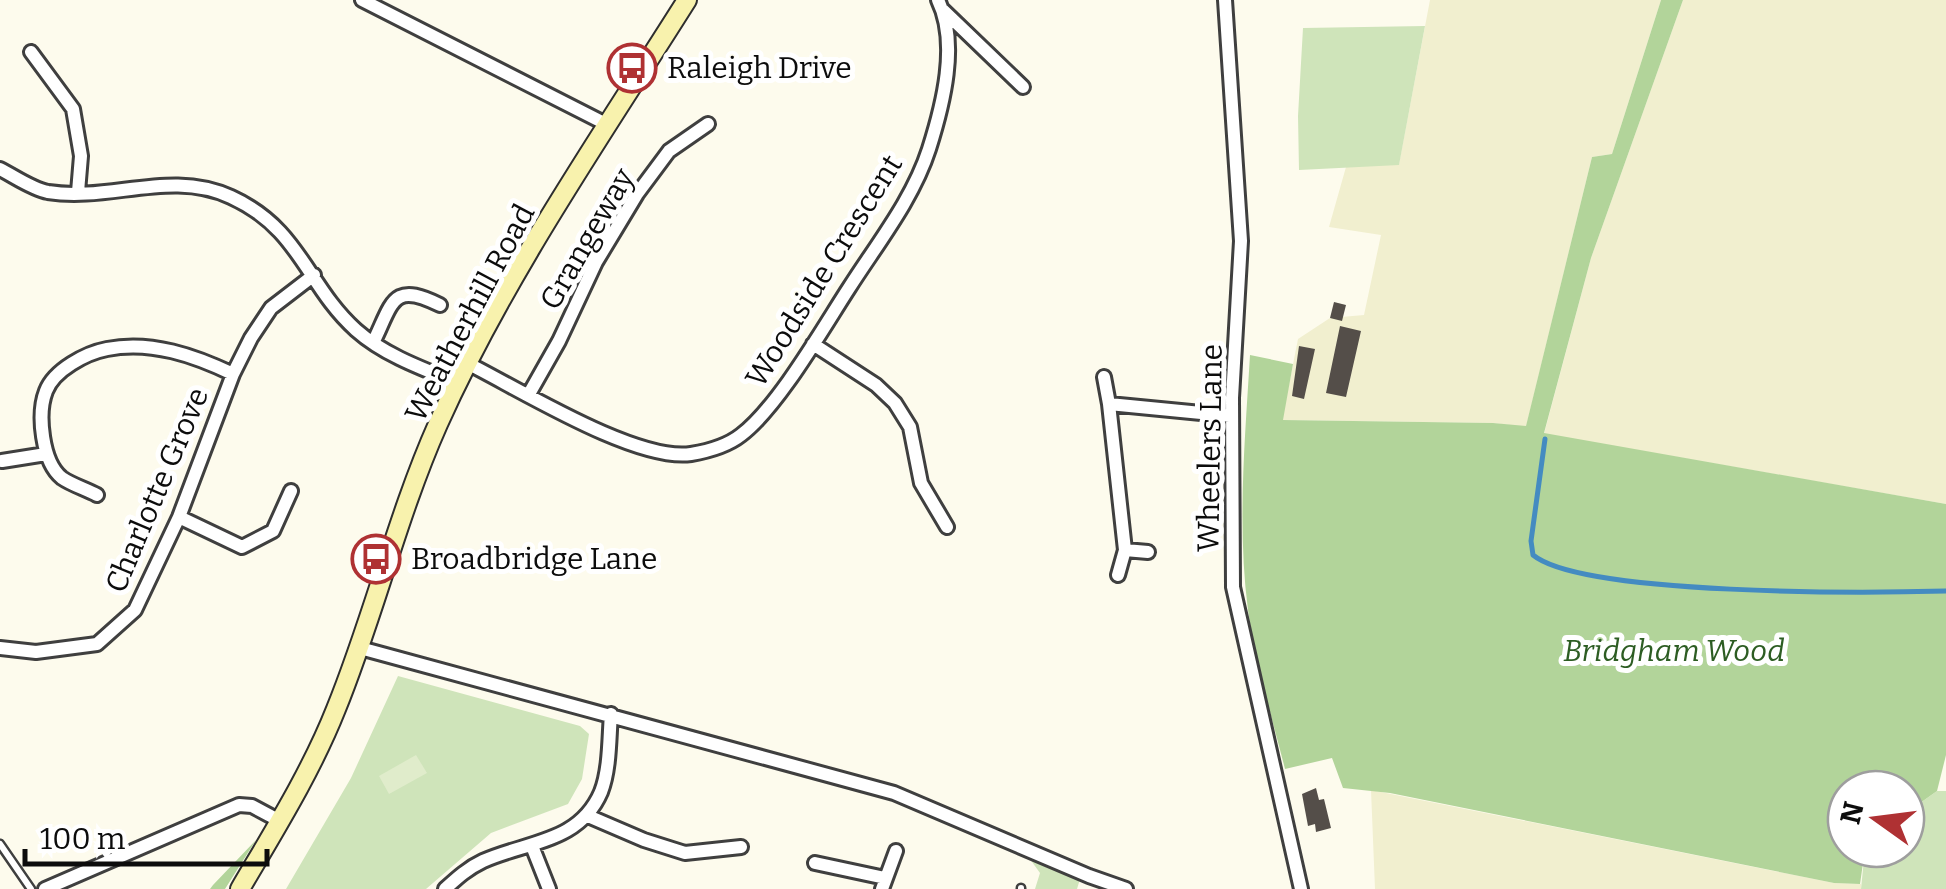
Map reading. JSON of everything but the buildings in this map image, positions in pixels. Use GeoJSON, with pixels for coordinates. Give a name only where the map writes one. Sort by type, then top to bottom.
{"type":"FeatureCollection","features":[{"type":"Feature","properties":{"kind":"street"},"geometry":{"type":"LineString","coordinates":[[362,0],[608,125]]}},
{"type":"Feature","properties":{"kind":"street","name":"Weatherhill Road"},"geometry":{"type":"LineString","coordinates":[[240,889],[314,760],[360,648],[423,464],[467,363],[687,0]]}},
{"type":"Feature","properties":{"kind":"street","name":"Wheelers Lane"},"geometry":{"type":"LineString","coordinates":[[1225,0],[1242,240],[1232,416],[1234,601],[1301,889]]}},
{"type":"Feature","properties":{"kind":"street","name":"Woodside Crescent"},"geometry":{"type":"LineString","coordinates":[[941,5],[1023,87]]}},
{"type":"Feature","properties":{"kind":"street","name":"Woodside Crescent"},"geometry":{"type":"LineString","coordinates":[[467,363],[616,438],[650,450],[686,454],[716,448],[740,436],[760,417],[813,344],[904,202],[928,152],[942,99],[949,50],[941,5]]}},
{"type":"Feature","properties":{"kind":"street"},"geometry":{"type":"LineString","coordinates":[[30,52],[73,108],[81,156],[78,192]]}},
{"type":"Feature","properties":{"kind":"street","name":"Grangeway"},"geometry":{"type":"LineString","coordinates":[[529,394],[596,262],[636,194],[670,151],[708,124]]}},
{"type":"Feature","properties":{"kind":"street"},"geometry":{"type":"LineString","coordinates":[[0,169],[46,192],[112,193],[173,184],[227,195],[253,208],[278,228],[354,328],[373,343],[458,382]]}},
{"type":"Feature","properties":{"kind":"street","name":"Charlotte Grove"},"geometry":{"type":"LineString","coordinates":[[0,648],[36,652],[97,644],[135,610],[179,517],[233,374],[270,308],[314,275]]}},
{"type":"Feature","properties":{"kind":"street"},"geometry":{"type":"LineString","coordinates":[[373,343],[394,302],[403,294],[414,292],[440,305]]}},
{"type":"Feature","properties":{"kind":"street"},"geometry":{"type":"LineString","coordinates":[[813,344],[876,385],[896,403],[910,428],[921,483],[947,527]]}},
{"type":"Feature","properties":{"kind":"street"},"geometry":{"type":"LineString","coordinates":[[96,495],[61,477],[46,454],[46,390],[71,364],[108,349],[146,348],[192,354],[233,374]]}},
{"type":"Feature","properties":{"kind":"street"},"geometry":{"type":"LineString","coordinates":[[1104,377],[1126,550],[1118,575]]}},
{"type":"Feature","properties":{"kind":"street"},"geometry":{"type":"LineString","coordinates":[[1109,404],[1232,416]]}},
{"type":"Feature","properties":{"kind":"street"},"geometry":{"type":"LineString","coordinates":[[2,461],[46,454]]}},
{"type":"Feature","properties":{"kind":"street"},"geometry":{"type":"LineString","coordinates":[[179,517],[242,547],[273,531],[291,490]]}},
{"type":"Feature","properties":{"kind":"street"},"geometry":{"type":"LineString","coordinates":[[1126,550],[1148,552]]}},
{"type":"Feature","properties":{"kind":"street"},"geometry":{"type":"LineString","coordinates":[[360,648],[894,793],[1088,883],[1126,889]]}},
{"type":"Feature","properties":{"kind":"street"},"geometry":{"type":"LineString","coordinates":[[445,889],[463,872],[483,861],[572,829],[588,816],[602,788],[611,714]]}},
{"type":"Feature","properties":{"kind":"street"},"geometry":{"type":"LineString","coordinates":[[45,889],[238,805],[252,806],[280,821]]}},
{"type":"Feature","properties":{"kind":"street"},"geometry":{"type":"LineString","coordinates":[[588,816],[685,853],[741,847]]}},
{"type":"Feature","properties":{"kind":"street"},"geometry":{"type":"LineString","coordinates":[[532,846],[549,889]]}},
{"type":"Feature","properties":{"kind":"street"},"geometry":{"type":"LineString","coordinates":[[815,863],[884,883],[896,851]]}},
{"type":"Feature","properties":{"kind":"lane"},"geometry":{"type":"LineString","coordinates":[[0,844],[31,889]]}},
{"type":"Feature","properties":{"kind":"shaded area"},"geometry":{"type":"Polygon","coordinates":[[[1430,0],[1661,0],[1612,154],[1592,157],[1526,427],[1493,423],[1282,420],[1298,339],[1330,318],[1364,315],[1381,235],[1329,227],[1346,167],[1399,164],[1430,0]]]}},
{"type":"Feature","properties":{"kind":"shaded area"},"geometry":{"type":"Polygon","coordinates":[[[1683,0],[1946,0],[1946,504],[1544,434],[1591,258],[1683,0]]]}},
{"type":"Feature","properties":{"kind":"shaded area"},"geometry":{"type":"Polygon","coordinates":[[[1371,790],[1834,883],[1861,884],[1861,889],[1375,889],[1371,790]]]}},
{"type":"Feature","properties":{"kind":"green space","name":"Bridgham Wood"},"geometry":{"type":"Polygon","coordinates":[[[1661,0],[1683,0],[1591,258],[1544,433],[1946,504],[1946,755],[1937,791],[1926,799],[1926,769],[1826,769],[1826,869],[1862,869],[1860,884],[1834,883],[1390,793],[1343,788],[1332,758],[1285,769],[1259,670],[1245,578],[1243,482],[1250,355],[1293,364],[1283,420],[1526,426],[1592,157],[1612,154],[1661,0]]]}},
{"type":"Feature","properties":{"kind":"green space"},"geometry":{"type":"Polygon","coordinates":[[[1425,26],[1399,165],[1299,170],[1303,28],[1425,26]]]}},
{"type":"Feature","properties":{"kind":"green space"},"geometry":{"type":"Polygon","coordinates":[[[398,676],[580,726],[589,734],[582,779],[568,804],[491,833],[426,889],[286,889],[351,778],[398,676]]]}},
{"type":"Feature","properties":{"kind":"green space"},"geometry":{"type":"Polygon","coordinates":[[[416,755],[427,773],[389,794],[379,776],[416,755]]]}},
{"type":"Feature","properties":{"kind":"green space"},"geometry":{"type":"Polygon","coordinates":[[[1937,791],[1946,791],[1946,889],[1861,889],[1863,869],[1926,869],[1926,799],[1937,791]]]}},
{"type":"Feature","properties":{"kind":"green space"},"geometry":{"type":"Polygon","coordinates":[[[256,840],[225,889],[210,889],[213,885],[256,840]]]}},
{"type":"Feature","properties":{"kind":"green space"},"geometry":{"type":"Polygon","coordinates":[[[1022,848],[1075,867],[1080,879],[1077,889],[1035,889],[1040,873],[1022,848]]]}},
{"type":"Feature","properties":{"kind":"waterway"},"geometry":{"type":"LineString","coordinates":[[1545,439],[1531,541],[1533,555],[1562,568],[1608,578],[1730,589],[1946,591]]}},
{"type":"Feature","properties":{"kind":"place","name":"Raleigh Drive"},"geometry":{"type":"Point","coordinates":[632,68]}},
{"type":"Feature","properties":{"kind":"place","name":"Broadbridge Lane"},"geometry":{"type":"Point","coordinates":[376,559]}}]}
